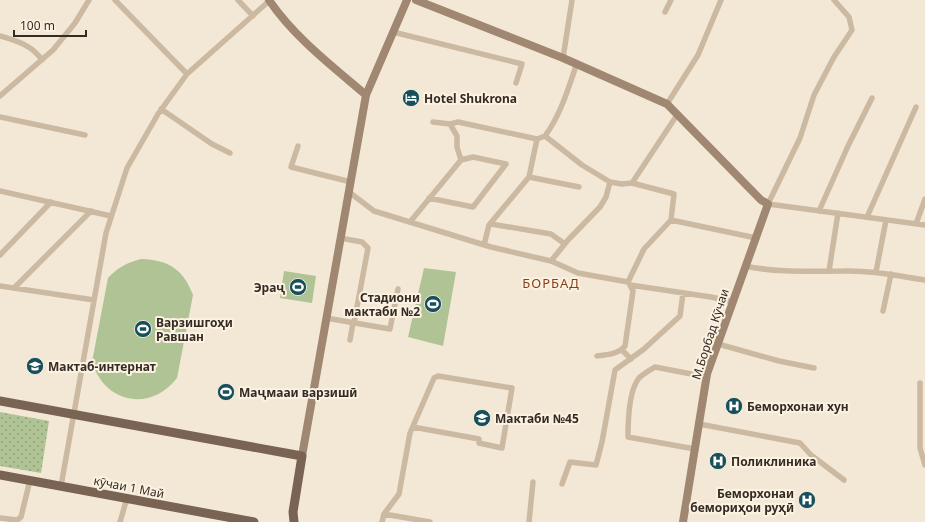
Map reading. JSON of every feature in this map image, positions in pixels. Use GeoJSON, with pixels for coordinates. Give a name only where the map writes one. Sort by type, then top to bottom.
{"type":"FeatureCollection","features":[{"type":"Feature","properties":{"kind":"main road"},"geometry":{"type":"LineString","coordinates":[[0,401],[302,456],[293,522]]}},
{"type":"Feature","properties":{"kind":"main road","name":"кӯчаи 1 Май"},"geometry":{"type":"LineString","coordinates":[[0,475],[254,522]]}},
{"type":"Feature","properties":{"kind":"street"},"geometry":{"type":"LineString","coordinates":[[0,96],[53,50],[75,22],[89,0]]}},
{"type":"Feature","properties":{"kind":"street"},"geometry":{"type":"LineString","coordinates":[[115,0],[187,74]]}},
{"type":"Feature","properties":{"kind":"street"},"geometry":{"type":"LineString","coordinates":[[238,0],[253,16]]}},
{"type":"Feature","properties":{"kind":"street"},"geometry":{"type":"LineString","coordinates":[[61,486],[110,216],[127,168],[161,109],[187,74],[269,0],[279,15],[324,60],[366,95]]}},
{"type":"Feature","properties":{"kind":"street"},"geometry":{"type":"LineString","coordinates":[[302,456],[366,95],[407,0]]}},
{"type":"Feature","properties":{"kind":"street"},"geometry":{"type":"LineString","coordinates":[[416,0],[576,63],[667,104],[677,116],[761,200],[768,204],[925,225]]}},
{"type":"Feature","properties":{"kind":"street"},"geometry":{"type":"LineString","coordinates":[[563,58],[572,0]]}},
{"type":"Feature","properties":{"kind":"street"},"geometry":{"type":"LineString","coordinates":[[665,12],[671,0]]}},
{"type":"Feature","properties":{"kind":"street"},"geometry":{"type":"LineString","coordinates":[[667,104],[698,55],[721,0]]}},
{"type":"Feature","properties":{"kind":"street"},"geometry":{"type":"LineString","coordinates":[[768,204],[800,138],[814,95],[834,57],[852,30],[849,17],[834,0]]}},
{"type":"Feature","properties":{"kind":"street"},"geometry":{"type":"LineString","coordinates":[[393,32],[522,64],[516,84]]}},
{"type":"Feature","properties":{"kind":"street"},"geometry":{"type":"LineString","coordinates":[[0,36],[19,42],[35,50],[42,60]]}},
{"type":"Feature","properties":{"kind":"street"},"geometry":{"type":"LineString","coordinates":[[433,122],[450,124],[458,122],[537,139],[545,136],[555,122],[565,100],[576,63]]}},
{"type":"Feature","properties":{"kind":"street"},"geometry":{"type":"LineString","coordinates":[[819,211],[848,146],[872,98]]}},
{"type":"Feature","properties":{"kind":"street"},"geometry":{"type":"LineString","coordinates":[[867,217],[916,107]]}},
{"type":"Feature","properties":{"kind":"street"},"geometry":{"type":"LineString","coordinates":[[161,109],[212,144],[230,153]]}},
{"type":"Feature","properties":{"kind":"street"},"geometry":{"type":"LineString","coordinates":[[632,183],[677,116]]}},
{"type":"Feature","properties":{"kind":"street"},"geometry":{"type":"LineString","coordinates":[[0,117],[85,135]]}},
{"type":"Feature","properties":{"kind":"street"},"geometry":{"type":"LineString","coordinates":[[450,124],[457,136],[457,147],[461,160]]}},
{"type":"Feature","properties":{"kind":"street"},"geometry":{"type":"LineString","coordinates":[[545,136],[582,165],[610,182],[622,184],[632,183],[674,194],[672,220],[644,249],[629,284]]}},
{"type":"Feature","properties":{"kind":"street"},"geometry":{"type":"LineString","coordinates":[[484,246],[490,224],[529,177],[537,139]]}},
{"type":"Feature","properties":{"kind":"street"},"geometry":{"type":"LineString","coordinates":[[298,146],[291,167],[351,182]]}},
{"type":"Feature","properties":{"kind":"street"},"geometry":{"type":"LineString","coordinates":[[410,222],[429,198],[461,160],[473,157],[506,164],[473,207],[429,198]]}},
{"type":"Feature","properties":{"kind":"street"},"geometry":{"type":"LineString","coordinates":[[529,177],[579,187]]}},
{"type":"Feature","properties":{"kind":"street"},"geometry":{"type":"LineString","coordinates":[[551,261],[600,207],[606,197],[610,182]]}},
{"type":"Feature","properties":{"kind":"street"},"geometry":{"type":"LineString","coordinates":[[0,191],[110,216]]}},
{"type":"Feature","properties":{"kind":"street"},"geometry":{"type":"LineString","coordinates":[[349,192],[374,211],[484,246],[551,261],[578,273],[629,284],[733,302]]}},
{"type":"Feature","properties":{"kind":"street"},"geometry":{"type":"LineString","coordinates":[[916,224],[925,199]]}},
{"type":"Feature","properties":{"kind":"street"},"geometry":{"type":"LineString","coordinates":[[0,255],[51,202]]}},
{"type":"Feature","properties":{"kind":"street","name":"М.Борбад Кӯчаи"},"geometry":{"type":"LineString","coordinates":[[684,522],[707,377],[768,204]]}},
{"type":"Feature","properties":{"kind":"street"},"geometry":{"type":"LineString","coordinates":[[14,288],[91,211]]}},
{"type":"Feature","properties":{"kind":"street"},"geometry":{"type":"LineString","coordinates":[[829,272],[838,213]]}},
{"type":"Feature","properties":{"kind":"street"},"geometry":{"type":"LineString","coordinates":[[672,220],[756,238]]}},
{"type":"Feature","properties":{"kind":"street"},"geometry":{"type":"LineString","coordinates":[[876,272],[886,220]]}},
{"type":"Feature","properties":{"kind":"street"},"geometry":{"type":"LineString","coordinates":[[490,224],[551,234],[565,244]]}},
{"type":"Feature","properties":{"kind":"street"},"geometry":{"type":"LineString","coordinates":[[340,238],[362,242],[368,248],[350,340]]}},
{"type":"Feature","properties":{"kind":"street"},"geometry":{"type":"LineString","coordinates":[[745,266],[795,272],[876,272],[925,280]]}},
{"type":"Feature","properties":{"kind":"street"},"geometry":{"type":"LineString","coordinates":[[884,310],[891,274]]}},
{"type":"Feature","properties":{"kind":"street"},"geometry":{"type":"LineString","coordinates":[[597,356],[608,355],[622,350],[625,346],[633,291],[629,284]]}},
{"type":"Feature","properties":{"kind":"street"},"geometry":{"type":"LineString","coordinates":[[0,286],[94,300]]}},
{"type":"Feature","properties":{"kind":"street"},"geometry":{"type":"LineString","coordinates":[[326,318],[390,329],[398,289]]}},
{"type":"Feature","properties":{"kind":"street"},"geometry":{"type":"LineString","coordinates":[[562,484],[570,462],[596,465],[602,442],[615,370],[631,359],[680,316],[683,293]]}},
{"type":"Feature","properties":{"kind":"street"},"geometry":{"type":"LineString","coordinates":[[718,344],[779,361],[814,368]]}},
{"type":"Feature","properties":{"kind":"street"},"geometry":{"type":"LineString","coordinates":[[622,350],[631,359]]}},
{"type":"Feature","properties":{"kind":"street"},"geometry":{"type":"LineString","coordinates":[[695,449],[628,437],[628,419],[634,390],[639,378],[655,367],[707,377]]}},
{"type":"Feature","properties":{"kind":"street"},"geometry":{"type":"LineString","coordinates":[[382,522],[384,514],[398,494],[413,427],[434,378],[438,376],[512,388],[502,448],[479,443],[480,440],[413,427]]}},
{"type":"Feature","properties":{"kind":"street"},"geometry":{"type":"LineString","coordinates":[[920,383],[920,448],[925,465]]}},
{"type":"Feature","properties":{"kind":"street"},"geometry":{"type":"LineString","coordinates":[[699,424],[800,443],[812,455],[844,480]]}},
{"type":"Feature","properties":{"kind":"street"},"geometry":{"type":"LineString","coordinates":[[0,518],[17,520],[21,517],[30,480]]}},
{"type":"Feature","properties":{"kind":"street"},"geometry":{"type":"LineString","coordinates":[[529,522],[533,482]]}},
{"type":"Feature","properties":{"kind":"street"},"geometry":{"type":"LineString","coordinates":[[120,522],[127,498]]}},
{"type":"Feature","properties":{"kind":"street"},"geometry":{"type":"LineString","coordinates":[[384,514],[430,522]]}},
{"type":"Feature","properties":{"kind":"green space"},"geometry":{"type":"Polygon","coordinates":[[[141,259],[160,261],[180,272],[193,295],[177,378],[166,389],[155,396],[142,399],[130,398],[118,394],[107,387],[98,376],[92,362],[108,278],[123,266],[141,259]]]}},
{"type":"Feature","properties":{"kind":"green space","name":"Стадиони мактаби №2"},"geometry":{"type":"Polygon","coordinates":[[[424,268],[456,272],[443,346],[408,337],[424,268]]]}},
{"type":"Feature","properties":{"kind":"green space","name":"Эраҷ"},"geometry":{"type":"Polygon","coordinates":[[[284,271],[316,276],[312,303],[280,298],[284,271]]]}},
{"type":"Feature","properties":{"kind":"green space"},"geometry":{"type":"Polygon","coordinates":[[[0,412],[49,421],[41,473],[0,466],[0,412]]]}},
{"type":"Feature","properties":{"kind":"place","name":"Hotel Shukrona"},"geometry":{"type":"Point","coordinates":[411,98]}},
{"type":"Feature","properties":{"kind":"place","name":"Эраҷ"},"geometry":{"type":"Point","coordinates":[298,287]}},
{"type":"Feature","properties":{"kind":"place","name":"Стадиони мактаби №2"},"geometry":{"type":"Point","coordinates":[433,304]}},
{"type":"Feature","properties":{"kind":"place","name":"Варзишгоҳи Равшан"},"geometry":{"type":"Point","coordinates":[143,329]}},
{"type":"Feature","properties":{"kind":"place","name":"Мактаб-интернат"},"geometry":{"type":"Point","coordinates":[35,366]}},
{"type":"Feature","properties":{"kind":"place","name":"Маҷмааи варзишӣ"},"geometry":{"type":"Point","coordinates":[226,392]}},
{"type":"Feature","properties":{"kind":"place","name":"Беморхонаи хун"},"geometry":{"type":"Point","coordinates":[734,406]}},
{"type":"Feature","properties":{"kind":"place","name":"Мактаби №45"},"geometry":{"type":"Point","coordinates":[482,418]}},
{"type":"Feature","properties":{"kind":"place","name":"Поликлиника"},"geometry":{"type":"Point","coordinates":[718,461]}},
{"type":"Feature","properties":{"kind":"place","name":"Беморхонаи бемориҳои руҳӣ"},"geometry":{"type":"Point","coordinates":[807,500]}},
{"type":"Feature","properties":{"kind":"district","name":"БОРБАД"},"geometry":{"type":"Point","coordinates":[551,283]}}]}
